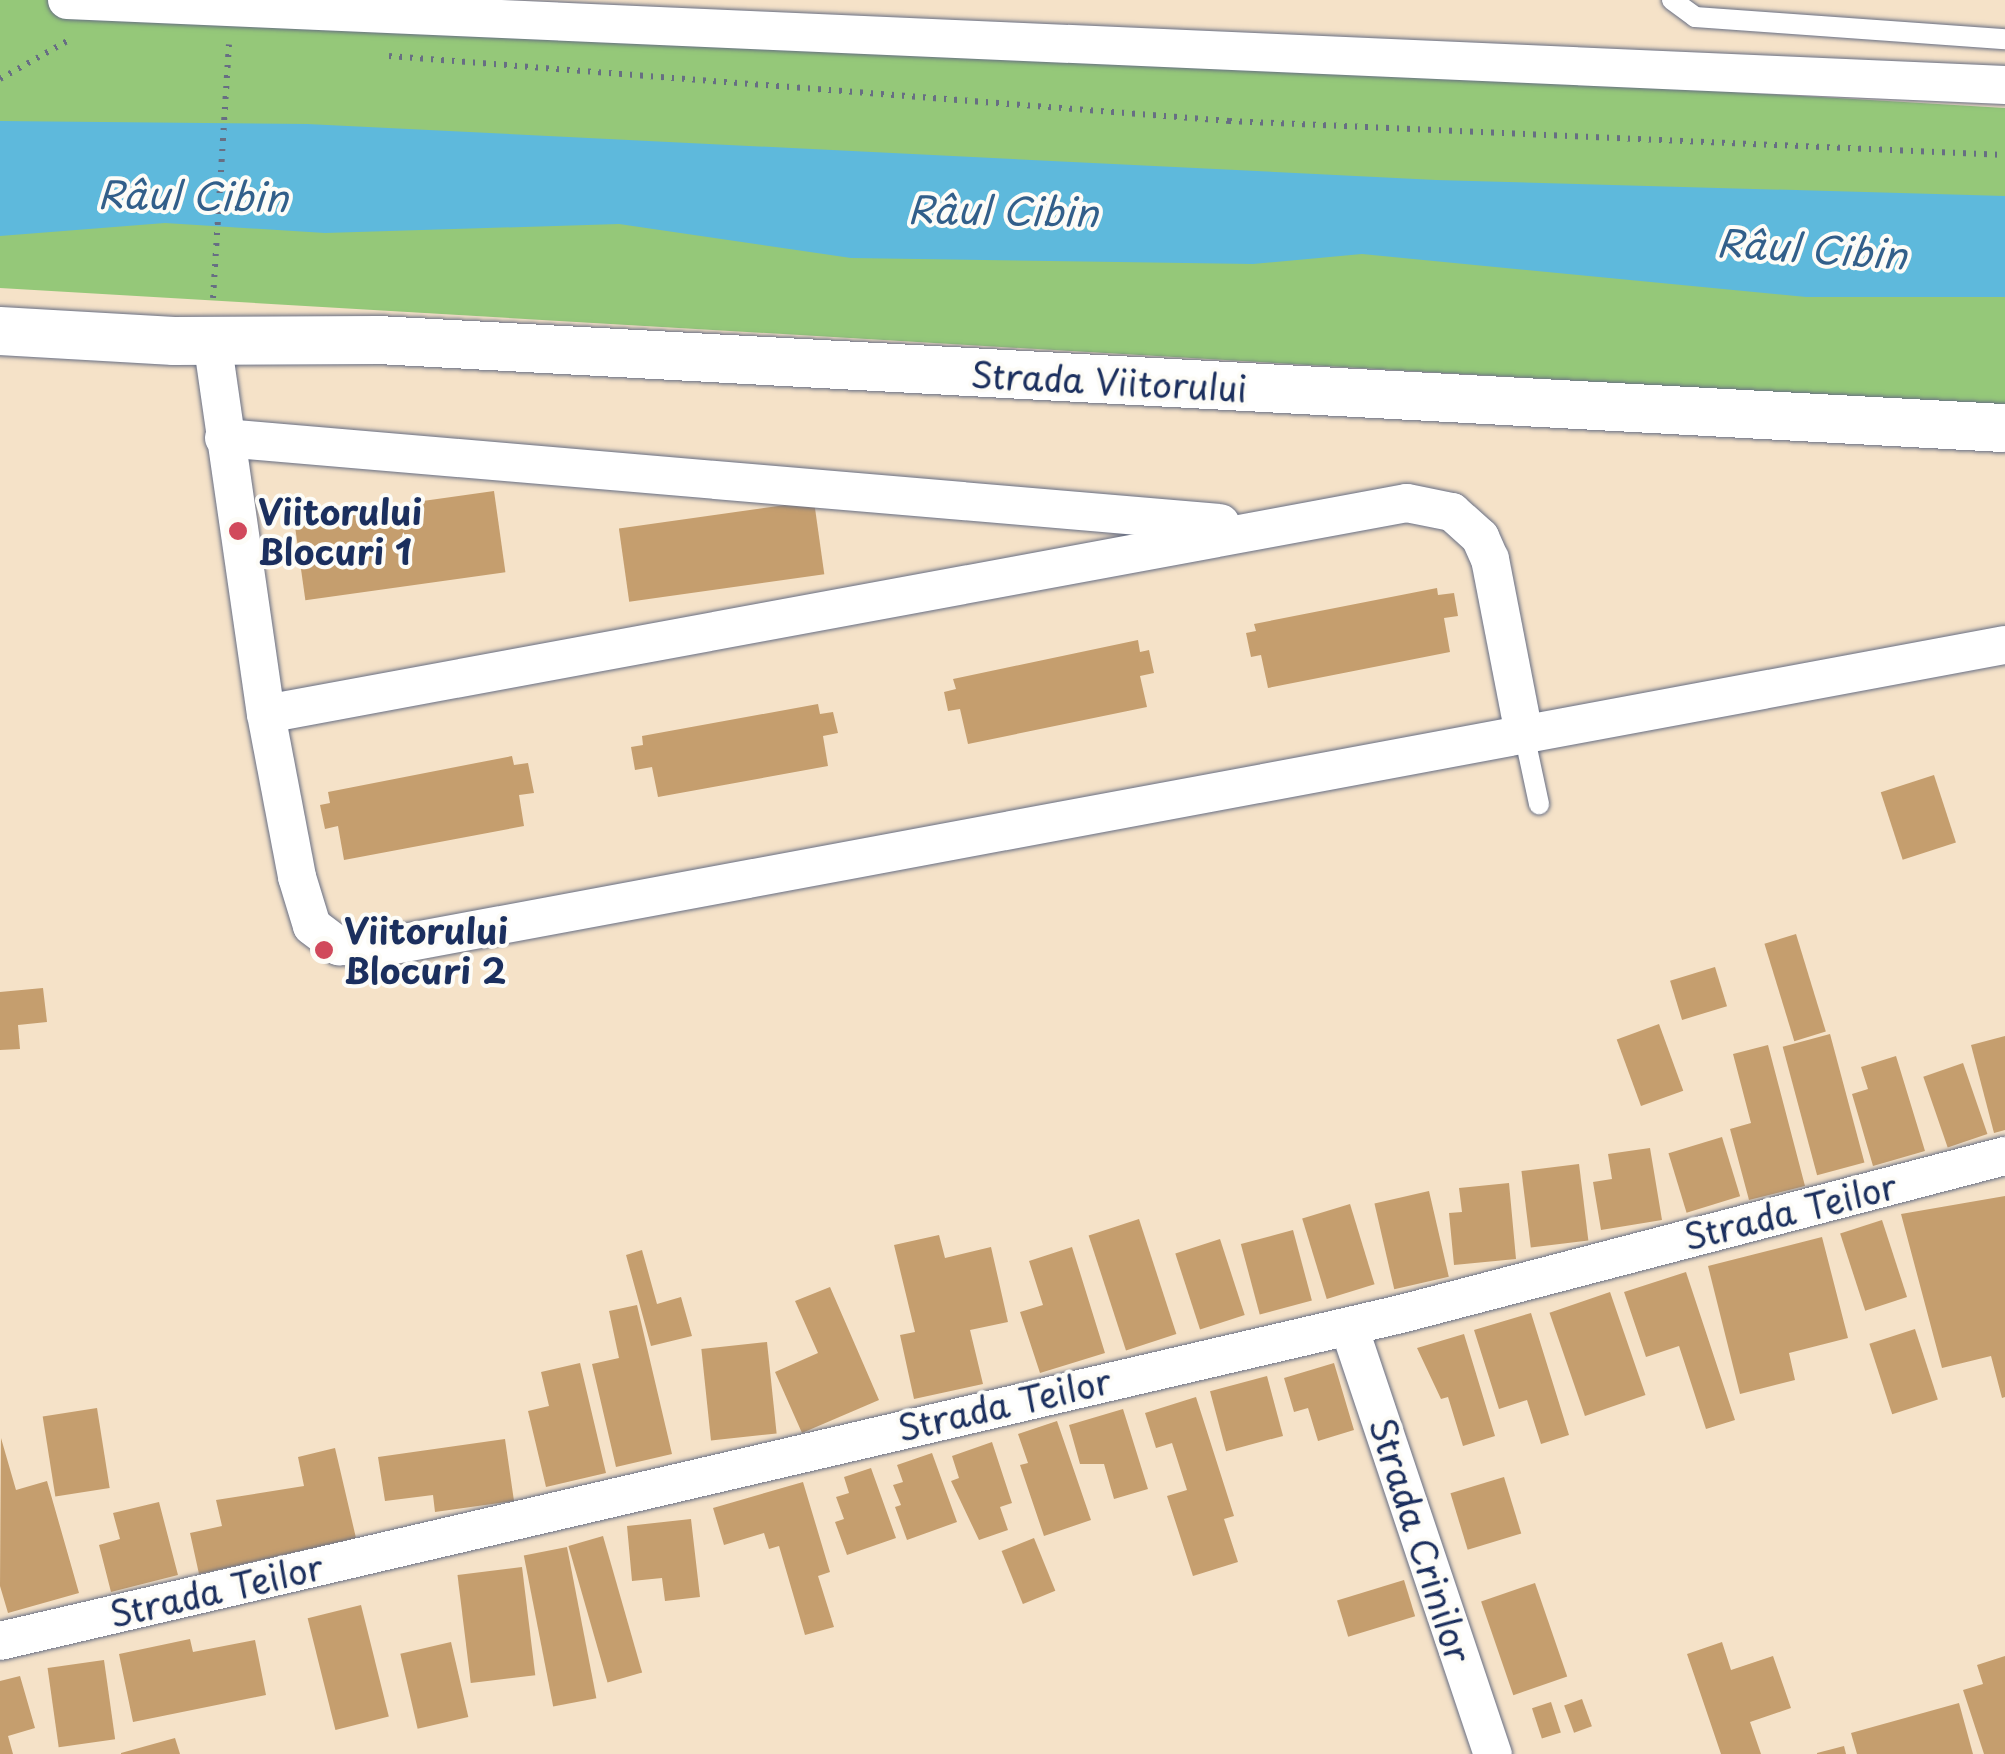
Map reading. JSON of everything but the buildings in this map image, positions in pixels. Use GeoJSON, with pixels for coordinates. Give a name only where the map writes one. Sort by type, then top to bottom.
{"type":"FeatureCollection","features":[{"type":"Feature","properties":{"kind":"street"},"geometry":{"type":"LineString","coordinates":[[67,0],[2005,85]]}},
{"type":"Feature","properties":{"kind":"street","name":"Strada Viitorului"},"geometry":{"type":"LineString","coordinates":[[0,331],[212,340],[378,340],[2005,428]]}},
{"type":"Feature","properties":{"kind":"street"},"geometry":{"type":"LineString","coordinates":[[212,340],[266,714],[312,926],[339,946],[360,949],[2005,645]]}},
{"type":"Feature","properties":{"kind":"street"},"geometry":{"type":"LineString","coordinates":[[224,438],[1267,527]]}},
{"type":"Feature","properties":{"kind":"street"},"geometry":{"type":"LineString","coordinates":[[266,714],[1407,502],[1452,512],[1470,525],[1490,559],[1524,734]]}},
{"type":"Feature","properties":{"kind":"street","name":"Strada Teilor"},"geometry":{"type":"LineString","coordinates":[[0,1640],[1349,1326],[2005,1156]]}},
{"type":"Feature","properties":{"kind":"street","name":"Strada Crinilor"},"geometry":{"type":"LineString","coordinates":[[1349,1326],[1493,1754]]}},
{"type":"Feature","properties":{"kind":"lane"},"geometry":{"type":"LineString","coordinates":[[1672,0],[1696,17],[2005,38]]}},
{"type":"Feature","properties":{"kind":"lane"},"geometry":{"type":"LineString","coordinates":[[1524,734],[1539,804]]}},
{"type":"Feature","properties":{"kind":"path"},"geometry":{"type":"LineString","coordinates":[[0,78],[64,42]]}},
{"type":"Feature","properties":{"kind":"path"},"geometry":{"type":"LineString","coordinates":[[214,293],[228,45]]}},
{"type":"Feature","properties":{"kind":"path"},"geometry":{"type":"LineString","coordinates":[[388,56],[1230,121],[2005,155]]}},
{"type":"Feature","properties":{"kind":"green space"},"geometry":{"type":"Polygon","coordinates":[[[0,0],[176,0],[2005,108],[2005,406],[0,288],[0,0]]]}},
{"type":"Feature","properties":{"kind":"water","name":"Râul Cibin"},"geometry":{"type":"Polygon","coordinates":[[[0,121],[307,124],[1436,180],[2005,196],[2005,297],[1806,297],[1362,254],[1253,264],[851,258],[619,224],[325,233],[165,223],[0,236],[0,121]]]}},
{"type":"Feature","properties":{"kind":"place","name":"Viitorului Blocuri 1"},"geometry":{"type":"Point","coordinates":[238,531]}},
{"type":"Feature","properties":{"kind":"place","name":"Viitorului Blocuri 2"},"geometry":{"type":"Point","coordinates":[324,950]}}]}
